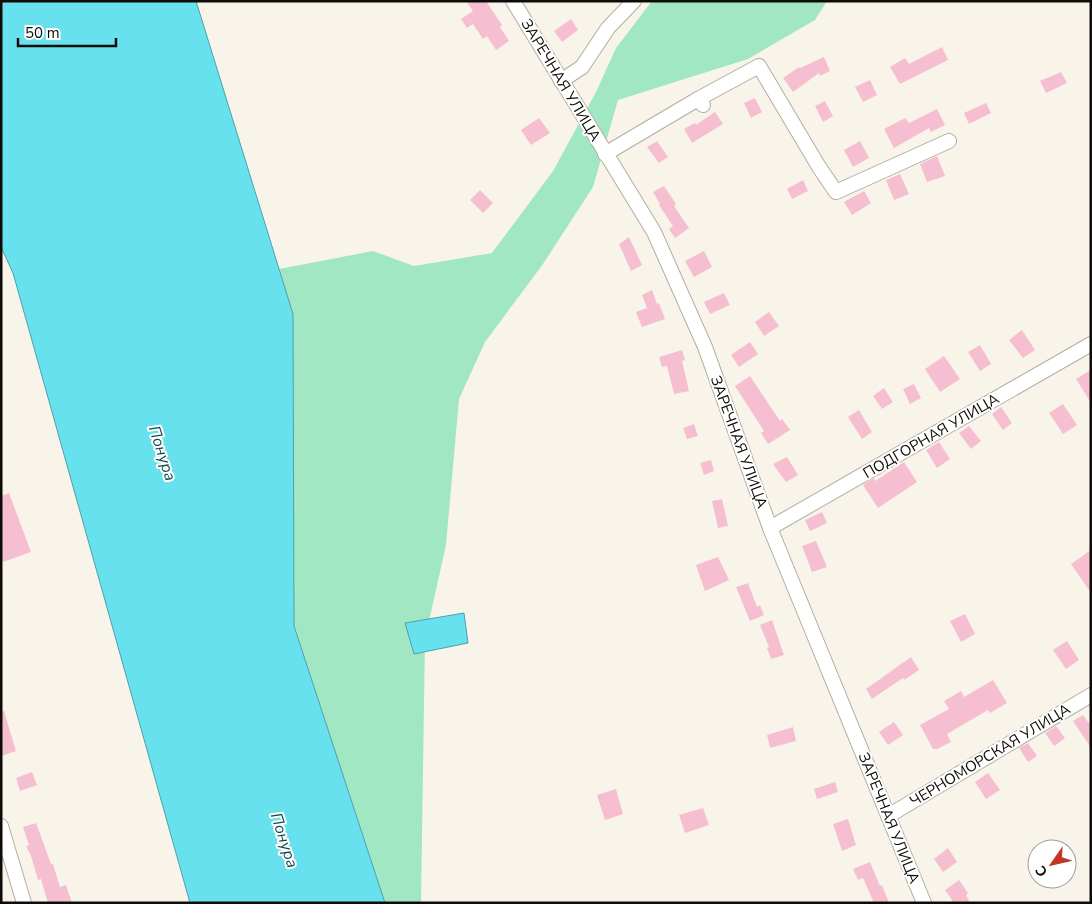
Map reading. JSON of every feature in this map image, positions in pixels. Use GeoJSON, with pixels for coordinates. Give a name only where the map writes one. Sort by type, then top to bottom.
{"type":"FeatureCollection","features":[{"type":"Feature","properties":{"kind":"street","name":"ЗАРЕЧНАЯ УЛИЦА"},"geometry":{"type":"LineString","coordinates":[[513,1],[654,232],[704,347],[770,528],[924,903]]}},
{"type":"Feature","properties":{"kind":"street"},"geometry":{"type":"LineString","coordinates":[[561,81],[582,66],[608,28],[634,1]]}},
{"type":"Feature","properties":{"kind":"street"},"geometry":{"type":"LineString","coordinates":[[605,154],[701,102],[758,66],[836,192],[949,141]]}},
{"type":"Feature","properties":{"kind":"street","name":"ПОДГОРНАЯ УЛИЦА"},"geometry":{"type":"LineString","coordinates":[[770,528],[1091,344]]}},
{"type":"Feature","properties":{"kind":"street","name":"ЧЕРНОМОРСКАЯ УЛИЦА"},"geometry":{"type":"LineString","coordinates":[[888,816],[1091,694]]}},
{"type":"Feature","properties":{"kind":"street"},"geometry":{"type":"LineString","coordinates":[[1,826],[24,903]]}},
{"type":"Feature","properties":{"kind":"green space"},"geometry":{"type":"Polygon","coordinates":[[[652,1],[827,1],[815,20],[748,59],[618,100],[593,187],[543,264],[485,342],[459,399],[446,545],[425,639],[421,903],[385,903],[294,626],[293,314],[279,269],[373,251],[414,266],[492,253],[553,171],[596,92],[616,48],[652,1]]]}},
{"type":"Feature","properties":{"kind":"water","name":"Понура"},"geometry":{"type":"Polygon","coordinates":[[[1,1],[196,1],[293,314],[294,626],[385,903],[190,903],[13,273],[1,247],[1,1]]]}},
{"type":"Feature","properties":{"kind":"water"},"geometry":{"type":"Polygon","coordinates":[[[464,613],[468,643],[414,654],[405,623],[464,613]]]}},
{"type":"Feature","properties":{"kind":"building"},"geometry":{"type":"Polygon","coordinates":[[[466,1],[486,1],[502,25],[500,27],[509,41],[496,50],[487,36],[483,39],[473,24],[467,28],[461,19],[473,11],[466,1]]]}},
{"type":"Feature","properties":{"kind":"building"},"geometry":{"type":"Polygon","coordinates":[[[571,19],[578,30],[562,42],[554,31],[571,19]]]}},
{"type":"Feature","properties":{"kind":"building"},"geometry":{"type":"Polygon","coordinates":[[[942,47],[948,60],[900,84],[890,67],[905,58],[909,64],[942,47]]]}},
{"type":"Feature","properties":{"kind":"building"},"geometry":{"type":"Polygon","coordinates":[[[824,57],[830,71],[820,76],[819,73],[793,92],[783,78],[799,67],[824,57]]]}},
{"type":"Feature","properties":{"kind":"building"},"geometry":{"type":"Polygon","coordinates":[[[1061,72],[1067,83],[1046,93],[1040,81],[1061,72]]]}},
{"type":"Feature","properties":{"kind":"building"},"geometry":{"type":"Polygon","coordinates":[[[870,80],[877,95],[863,102],[855,87],[870,80]]]}},
{"type":"Feature","properties":{"kind":"building"},"geometry":{"type":"Polygon","coordinates":[[[755,98],[762,112],[751,118],[744,103],[755,98]]]}},
{"type":"Feature","properties":{"kind":"building"},"geometry":{"type":"Polygon","coordinates":[[[825,101],[833,116],[823,122],[815,106],[825,101]]]}},
{"type":"Feature","properties":{"kind":"building"},"geometry":{"type":"Polygon","coordinates":[[[986,103],[991,113],[969,124],[964,113],[986,103]]]}},
{"type":"Feature","properties":{"kind":"building"},"geometry":{"type":"Polygon","coordinates":[[[937,109],[945,125],[931,132],[929,128],[894,148],[884,129],[905,118],[909,123],[937,109]]]}},
{"type":"Feature","properties":{"kind":"building"},"geometry":{"type":"Polygon","coordinates":[[[715,112],[723,124],[692,143],[684,129],[695,123],[696,125],[715,112]]]}},
{"type":"Feature","properties":{"kind":"building"},"geometry":{"type":"Polygon","coordinates":[[[539,118],[550,133],[531,145],[521,130],[539,118]]]}},
{"type":"Feature","properties":{"kind":"building"},"geometry":{"type":"Polygon","coordinates":[[[657,141],[668,157],[659,163],[647,147],[657,141]]]}},
{"type":"Feature","properties":{"kind":"building"},"geometry":{"type":"Polygon","coordinates":[[[860,141],[869,158],[853,167],[844,150],[860,141]]]}},
{"type":"Feature","properties":{"kind":"building"},"geometry":{"type":"Polygon","coordinates":[[[937,156],[945,176],[927,182],[920,164],[937,156]]]}},
{"type":"Feature","properties":{"kind":"building"},"geometry":{"type":"Polygon","coordinates":[[[900,174],[909,194],[894,200],[886,180],[900,174]]]}},
{"type":"Feature","properties":{"kind":"building"},"geometry":{"type":"Polygon","coordinates":[[[803,180],[808,191],[792,199],[787,189],[803,180]]]}},
{"type":"Feature","properties":{"kind":"building"},"geometry":{"type":"Polygon","coordinates":[[[664,186],[676,204],[674,206],[689,228],[675,238],[669,229],[673,226],[653,192],[664,186]]]}},
{"type":"Feature","properties":{"kind":"building"},"geometry":{"type":"Polygon","coordinates":[[[480,190],[493,203],[483,213],[470,200],[480,190]]]}},
{"type":"Feature","properties":{"kind":"building"},"geometry":{"type":"Polygon","coordinates":[[[864,191],[871,203],[852,215],[844,202],[864,191]]]}},
{"type":"Feature","properties":{"kind":"building"},"geometry":{"type":"Polygon","coordinates":[[[629,237],[642,265],[631,271],[619,244],[629,237]]]}},
{"type":"Feature","properties":{"kind":"building"},"geometry":{"type":"Polygon","coordinates":[[[704,251],[712,267],[694,277],[685,261],[704,251]]]}},
{"type":"Feature","properties":{"kind":"building"},"geometry":{"type":"Polygon","coordinates":[[[652,290],[665,319],[642,327],[636,312],[647,308],[642,295],[652,290]]]}},
{"type":"Feature","properties":{"kind":"building"},"geometry":{"type":"Polygon","coordinates":[[[724,293],[730,305],[710,314],[704,302],[724,293]]]}},
{"type":"Feature","properties":{"kind":"building"},"geometry":{"type":"Polygon","coordinates":[[[769,312],[779,326],[764,336],[755,322],[769,312]]]}},
{"type":"Feature","properties":{"kind":"building"},"geometry":{"type":"Polygon","coordinates":[[[1022,330],[1035,350],[1023,358],[1009,340],[1022,330]]]}},
{"type":"Feature","properties":{"kind":"building"},"geometry":{"type":"Polygon","coordinates":[[[750,342],[758,354],[739,367],[731,355],[750,342]]]}},
{"type":"Feature","properties":{"kind":"building"},"geometry":{"type":"Polygon","coordinates":[[[980,345],[991,364],[980,371],[968,352],[980,345]]]}},
{"type":"Feature","properties":{"kind":"building"},"geometry":{"type":"Polygon","coordinates":[[[682,350],[685,360],[682,361],[689,391],[674,394],[667,366],[662,367],[659,357],[682,350]]]}},
{"type":"Feature","properties":{"kind":"building"},"geometry":{"type":"Polygon","coordinates":[[[944,356],[960,379],[940,392],[925,369],[944,356]]]}},
{"type":"Feature","properties":{"kind":"building"},"geometry":{"type":"Polygon","coordinates":[[[1091,370],[1091,403],[1076,379],[1091,370]]]}},
{"type":"Feature","properties":{"kind":"building"},"geometry":{"type":"Polygon","coordinates":[[[750,376],[780,421],[782,419],[790,430],[768,444],[761,433],[764,431],[735,386],[750,376]]]}},
{"type":"Feature","properties":{"kind":"building"},"geometry":{"type":"Polygon","coordinates":[[[914,384],[921,398],[910,404],[903,389],[914,384]]]}},
{"type":"Feature","properties":{"kind":"building"},"geometry":{"type":"Polygon","coordinates":[[[884,388],[893,402],[882,409],[873,396],[884,388]]]}},
{"type":"Feature","properties":{"kind":"building"},"geometry":{"type":"Polygon","coordinates":[[[1063,404],[1077,425],[1063,434],[1049,413],[1063,404]]]}},
{"type":"Feature","properties":{"kind":"building"},"geometry":{"type":"Polygon","coordinates":[[[1001,407],[1012,423],[1003,430],[992,414],[1001,407]]]}},
{"type":"Feature","properties":{"kind":"building"},"geometry":{"type":"Polygon","coordinates":[[[859,410],[872,432],[862,439],[848,417],[859,410]]]}},
{"type":"Feature","properties":{"kind":"building"},"geometry":{"type":"Polygon","coordinates":[[[694,424],[698,436],[687,439],[683,428],[694,424]]]}},
{"type":"Feature","properties":{"kind":"building"},"geometry":{"type":"Polygon","coordinates":[[[969,426],[981,441],[971,449],[959,433],[969,426]]]}},
{"type":"Feature","properties":{"kind":"building"},"geometry":{"type":"Polygon","coordinates":[[[939,442],[950,459],[937,468],[926,450],[939,442]]]}},
{"type":"Feature","properties":{"kind":"building"},"geometry":{"type":"Polygon","coordinates":[[[787,457],[798,475],[786,482],[773,464],[787,457]]]}},
{"type":"Feature","properties":{"kind":"building"},"geometry":{"type":"Polygon","coordinates":[[[711,460],[714,471],[704,475],[700,463],[711,460]]]}},
{"type":"Feature","properties":{"kind":"building"},"geometry":{"type":"Polygon","coordinates":[[[904,462],[917,482],[878,508],[863,485],[874,478],[875,481],[904,462]]]}},
{"type":"Feature","properties":{"kind":"building"},"geometry":{"type":"Polygon","coordinates":[[[9,493],[31,552],[3,562],[1,557],[1,496],[9,493]]]}},
{"type":"Feature","properties":{"kind":"building"},"geometry":{"type":"Polygon","coordinates":[[[722,499],[728,526],[718,528],[712,501],[722,499]]]}},
{"type":"Feature","properties":{"kind":"building"},"geometry":{"type":"Polygon","coordinates":[[[822,512],[827,523],[810,531],[805,520],[822,512]]]}},
{"type":"Feature","properties":{"kind":"building"},"geometry":{"type":"Polygon","coordinates":[[[816,541],[827,567],[812,572],[802,546],[816,541]]]}},
{"type":"Feature","properties":{"kind":"building"},"geometry":{"type":"Polygon","coordinates":[[[1091,550],[1091,593],[1071,564],[1091,550]]]}},
{"type":"Feature","properties":{"kind":"building"},"geometry":{"type":"Polygon","coordinates":[[[718,557],[729,580],[705,591],[696,565],[718,557]]]}},
{"type":"Feature","properties":{"kind":"building"},"geometry":{"type":"Polygon","coordinates":[[[748,583],[757,607],[760,605],[764,615],[750,621],[736,587],[748,583]]]}},
{"type":"Feature","properties":{"kind":"building"},"geometry":{"type":"Polygon","coordinates":[[[965,614],[975,634],[961,642],[950,621],[965,614]]]}},
{"type":"Feature","properties":{"kind":"building"},"geometry":{"type":"Polygon","coordinates":[[[772,620],[784,655],[771,659],[767,648],[769,647],[760,625],[772,620]]]}},
{"type":"Feature","properties":{"kind":"building"},"geometry":{"type":"Polygon","coordinates":[[[1067,641],[1079,660],[1066,669],[1053,650],[1067,641]]]}},
{"type":"Feature","properties":{"kind":"building"},"geometry":{"type":"Polygon","coordinates":[[[911,657],[919,670],[904,680],[903,678],[872,699],[866,689],[911,657]]]}},
{"type":"Feature","properties":{"kind":"building"},"geometry":{"type":"Polygon","coordinates":[[[993,680],[1007,703],[990,713],[988,710],[947,734],[951,742],[933,749],[920,725],[949,709],[944,701],[961,691],[964,697],[993,680]]]}},
{"type":"Feature","properties":{"kind":"building"},"geometry":{"type":"Polygon","coordinates":[[[1,711],[4,711],[16,751],[1,756],[1,711]]]}},
{"type":"Feature","properties":{"kind":"building"},"geometry":{"type":"Polygon","coordinates":[[[1083,715],[1091,726],[1091,748],[1073,721],[1083,715]]]}},
{"type":"Feature","properties":{"kind":"building"},"geometry":{"type":"Polygon","coordinates":[[[894,722],[903,735],[888,745],[879,732],[894,722]]]}},
{"type":"Feature","properties":{"kind":"building"},"geometry":{"type":"Polygon","coordinates":[[[1056,726],[1065,738],[1054,746],[1045,733],[1056,726]]]}},
{"type":"Feature","properties":{"kind":"building"},"geometry":{"type":"Polygon","coordinates":[[[793,727],[796,741],[770,748],[767,735],[793,727]]]}},
{"type":"Feature","properties":{"kind":"building"},"geometry":{"type":"Polygon","coordinates":[[[1028,743],[1037,756],[1028,762],[1019,748],[1028,743]]]}},
{"type":"Feature","properties":{"kind":"building"},"geometry":{"type":"Polygon","coordinates":[[[32,772],[37,785],[20,791],[16,778],[32,772]]]}},
{"type":"Feature","properties":{"kind":"building"},"geometry":{"type":"Polygon","coordinates":[[[988,773],[1000,790],[986,799],[975,782],[988,773]]]}},
{"type":"Feature","properties":{"kind":"building"},"geometry":{"type":"Polygon","coordinates":[[[835,782],[838,792],[817,799],[814,789],[835,782]]]}},
{"type":"Feature","properties":{"kind":"building"},"geometry":{"type":"Polygon","coordinates":[[[616,789],[623,814],[605,820],[597,795],[616,789]]]}},
{"type":"Feature","properties":{"kind":"building"},"geometry":{"type":"Polygon","coordinates":[[[703,808],[709,825],[685,833],[679,815],[703,808]]]}},
{"type":"Feature","properties":{"kind":"building"},"geometry":{"type":"Polygon","coordinates":[[[848,819],[856,845],[842,851],[833,824],[848,819]]]}},
{"type":"Feature","properties":{"kind":"building"},"geometry":{"type":"Polygon","coordinates":[[[36,823],[51,864],[53,864],[60,887],[66,885],[72,903],[48,903],[41,879],[38,880],[26,846],[29,845],[23,827],[36,823]]]}},
{"type":"Feature","properties":{"kind":"building"},"geometry":{"type":"Polygon","coordinates":[[[948,848],[957,862],[943,872],[934,859],[948,848]]]}},
{"type":"Feature","properties":{"kind":"building"},"geometry":{"type":"Polygon","coordinates":[[[870,862],[889,903],[874,903],[863,878],[858,880],[853,869],[870,862]]]}},
{"type":"Feature","properties":{"kind":"building"},"geometry":{"type":"Polygon","coordinates":[[[959,880],[968,893],[966,895],[970,903],[954,903],[945,890],[959,880]]]}}]}
